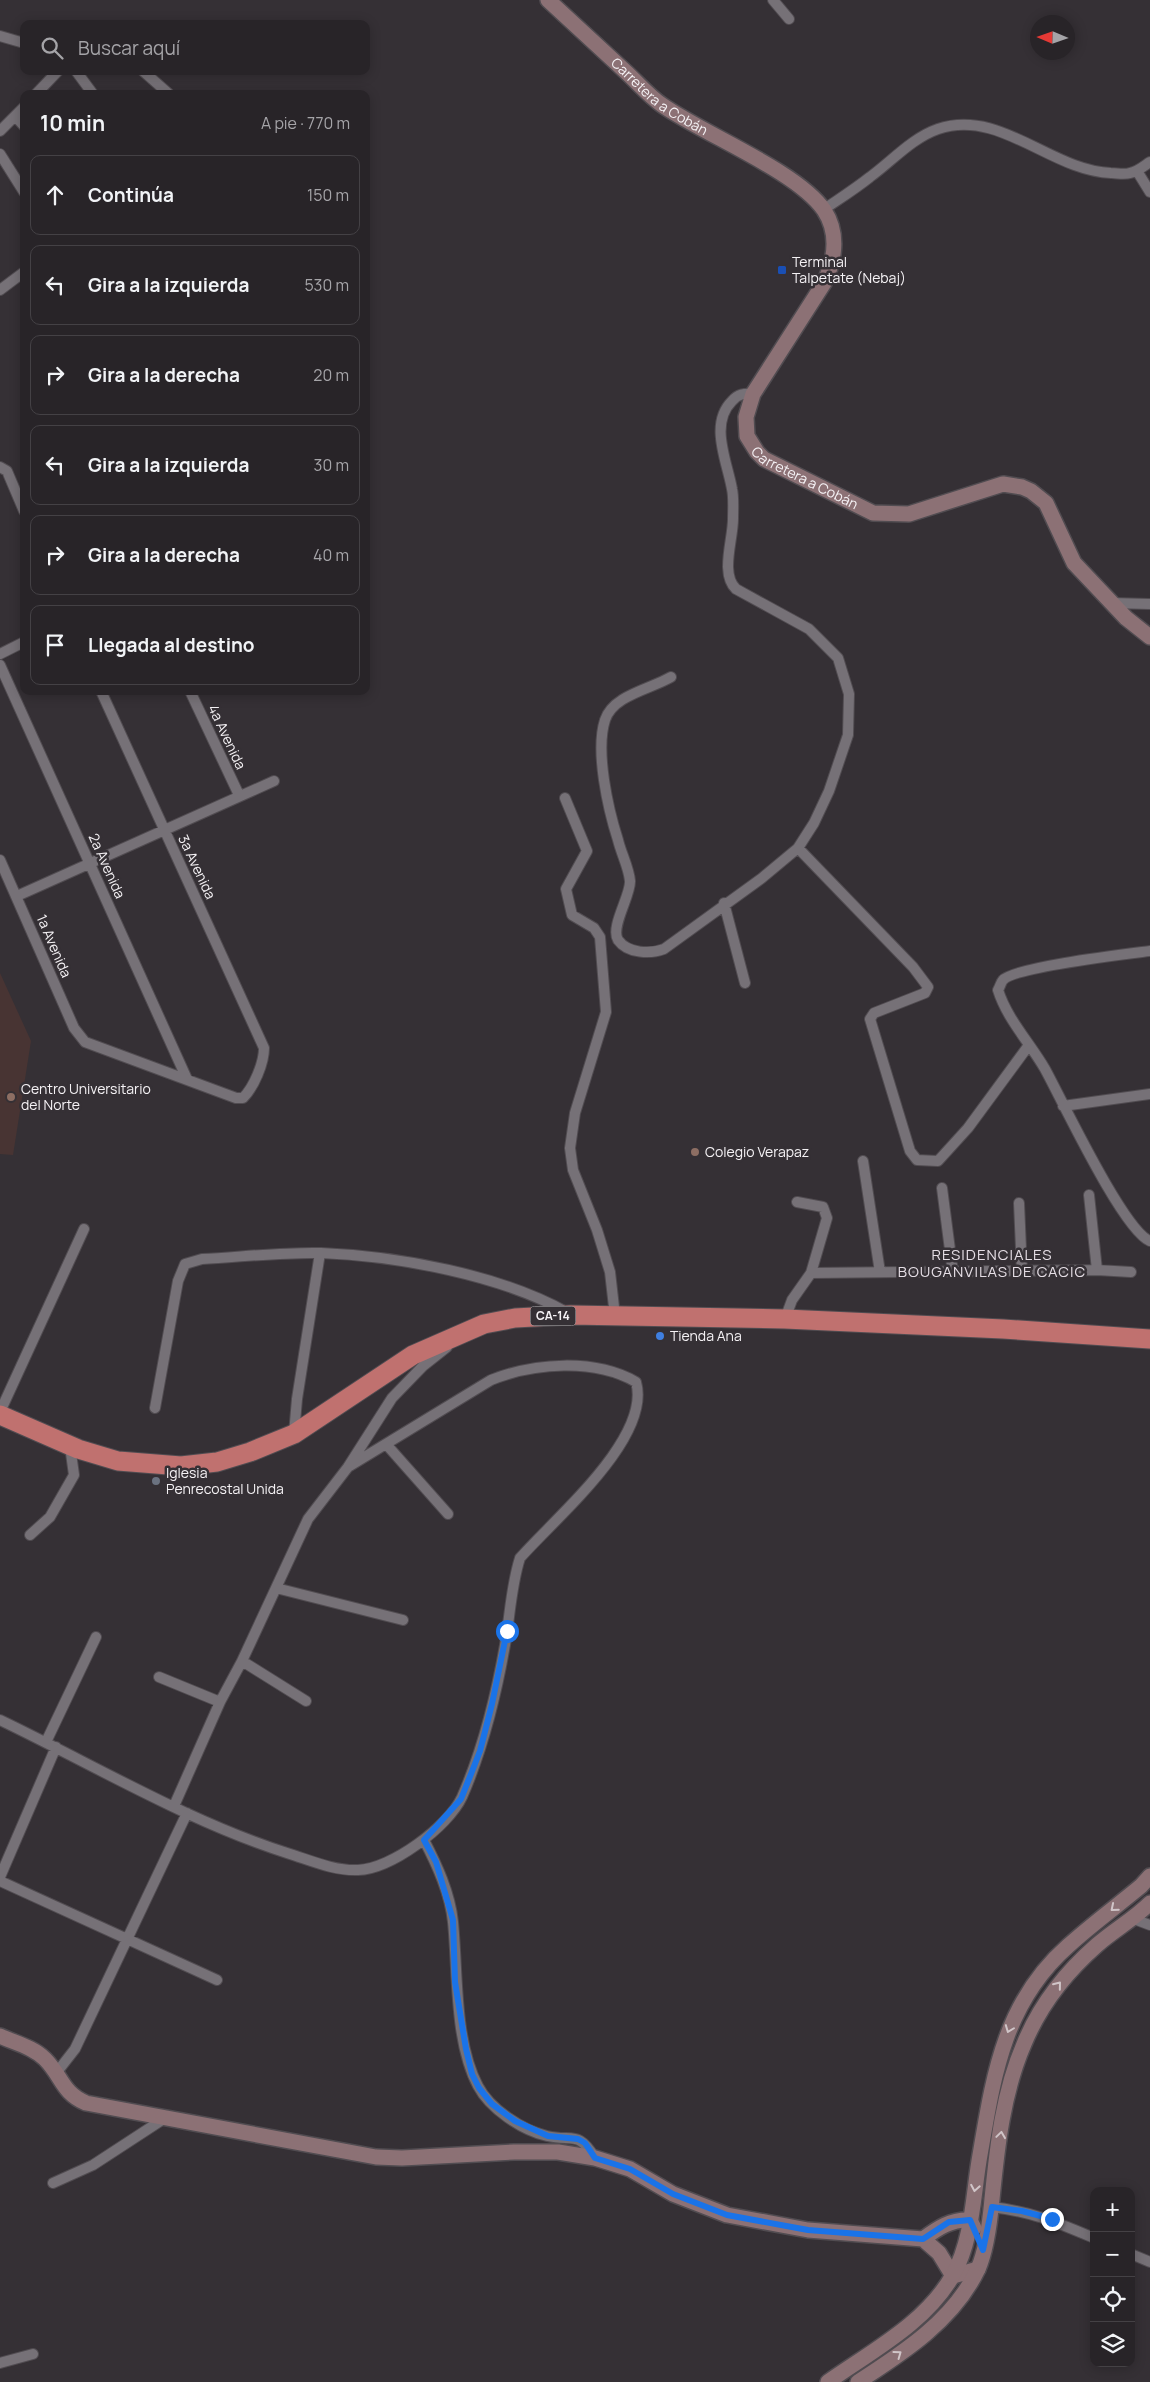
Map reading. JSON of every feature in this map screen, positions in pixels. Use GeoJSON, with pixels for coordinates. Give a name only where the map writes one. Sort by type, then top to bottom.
{"type":"FeatureCollection","features":[{"type":"Feature","properties":{"kind":"highway","name":"CA-14"},"geometry":{"type":"LineString","coordinates":[[0,1414],[70,1446],[118,1461],[181,1466],[217,1462],[250,1452],[294,1434],[413,1355],[461,1336],[484,1324],[515,1318],[571,1315],[785,1319],[1003,1328],[1150,1339]]}},
{"type":"Feature","properties":{"kind":"street","name":"Carretera a Cobán"},"geometry":{"type":"LineString","coordinates":[[548,0],[661,104],[695,126],[771,168],[804,190],[824,210],[834,239],[830,269],[824,283],[753,394],[746,426],[751,445],[757,452],[772,463],[873,512],[909,514],[1004,484],[1013,484],[1031,490],[1046,503],[1074,563],[1111,603],[1150,637]]}},
{"type":"Feature","properties":{"kind":"street"},"geometry":{"type":"LineString","coordinates":[[773,0],[789,19]]}},
{"type":"Feature","properties":{"kind":"street"},"geometry":{"type":"LineString","coordinates":[[0,36],[20,42]]}},
{"type":"Feature","properties":{"kind":"street"},"geometry":{"type":"LineString","coordinates":[[40,90],[54,75]]}},
{"type":"Feature","properties":{"kind":"street"},"geometry":{"type":"LineString","coordinates":[[79,75],[90,90]]}},
{"type":"Feature","properties":{"kind":"street"},"geometry":{"type":"LineString","coordinates":[[148,75],[164,90]]}},
{"type":"Feature","properties":{"kind":"street"},"geometry":{"type":"LineString","coordinates":[[0,131],[20,111]]}},
{"type":"Feature","properties":{"kind":"street"},"geometry":{"type":"LineString","coordinates":[[15,116],[20,122]]}},
{"type":"Feature","properties":{"kind":"street"},"geometry":{"type":"LineString","coordinates":[[824,210],[869,178],[920,137],[938,129],[958,125],[977,124],[1027,143],[1078,167],[1101,173],[1129,174],[1150,162]]}},
{"type":"Feature","properties":{"kind":"street"},"geometry":{"type":"LineString","coordinates":[[0,154],[20,186]]}},
{"type":"Feature","properties":{"kind":"street"},"geometry":{"type":"LineString","coordinates":[[1137,170],[1150,192]]}},
{"type":"Feature","properties":{"kind":"street"},"geometry":{"type":"LineString","coordinates":[[0,290],[20,275]]}},
{"type":"Feature","properties":{"kind":"street"},"geometry":{"type":"LineString","coordinates":[[671,677],[617,703],[605,719],[603,770],[608,806],[630,880],[616,930],[618,939],[633,949],[654,953],[664,949],[708,919],[724,903],[762,878],[798,848],[814,824],[829,792],[848,735],[849,694],[838,658],[809,629],[736,590],[730,584],[728,571],[733,527],[733,492],[720,428],[724,412],[734,399],[745,393],[753,394]]}},
{"type":"Feature","properties":{"kind":"street"},"geometry":{"type":"LineString","coordinates":[[4,469],[20,503]]}},
{"type":"Feature","properties":{"kind":"street"},"geometry":{"type":"LineString","coordinates":[[1111,603],[1150,604]]}},
{"type":"Feature","properties":{"kind":"street"},"geometry":{"type":"LineString","coordinates":[[0,654],[20,644]]}},
{"type":"Feature","properties":{"kind":"street","name":"2a Avenida"},"geometry":{"type":"LineString","coordinates":[[0,666],[92,864],[187,1079]]}},
{"type":"Feature","properties":{"kind":"street","name":"3a Avenida"},"geometry":{"type":"LineString","coordinates":[[105,695],[261,1043],[264,1056],[249,1092],[243,1098],[236,1098],[187,1079]]}},
{"type":"Feature","properties":{"kind":"street","name":"4a Avenida"},"geometry":{"type":"LineString","coordinates":[[192,695],[239,795]]}},
{"type":"Feature","properties":{"kind":"street"},"geometry":{"type":"LineString","coordinates":[[17,896],[92,864],[239,795],[274,781]]}},
{"type":"Feature","properties":{"kind":"street"},"geometry":{"type":"LineString","coordinates":[[565,798],[587,852],[566,889],[572,915],[594,928],[600,937],[606,1007],[604,1023],[575,1113],[570,1148],[573,1170],[598,1230],[610,1272],[615,1316]]}},
{"type":"Feature","properties":{"kind":"street"},"geometry":{"type":"LineString","coordinates":[[798,848],[913,967],[928,987],[925,993],[917,998],[874,1013],[870,1019],[910,1151],[917,1160],[938,1161],[968,1128],[1030,1045]]}},
{"type":"Feature","properties":{"kind":"street","name":"1a Avenida"},"geometry":{"type":"LineString","coordinates":[[0,860],[74,1028],[85,1042],[187,1079]]}},
{"type":"Feature","properties":{"kind":"street"},"geometry":{"type":"LineString","coordinates":[[724,903],[745,983]]}},
{"type":"Feature","properties":{"kind":"street"},"geometry":{"type":"LineString","coordinates":[[1150,951],[1065,963],[1014,974],[1003,980],[998,990],[1000,998],[1030,1045],[1063,1106],[1136,1231],[1150,1241]]}},
{"type":"Feature","properties":{"kind":"street"},"geometry":{"type":"LineString","coordinates":[[1063,1106],[1150,1094]]}},
{"type":"Feature","properties":{"kind":"street"},"geometry":{"type":"LineString","coordinates":[[863,1161],[880,1272]]}},
{"type":"Feature","properties":{"kind":"street"},"geometry":{"type":"LineString","coordinates":[[942,1188],[953,1273]]}},
{"type":"Feature","properties":{"kind":"street"},"geometry":{"type":"LineString","coordinates":[[1089,1196],[1097,1270]]}},
{"type":"Feature","properties":{"kind":"street"},"geometry":{"type":"LineString","coordinates":[[785,1319],[792,1300],[810,1273],[827,1218],[826,1210],[823,1207],[797,1202]]}},
{"type":"Feature","properties":{"kind":"street"},"geometry":{"type":"LineString","coordinates":[[1019,1203],[1022,1272]]}},
{"type":"Feature","properties":{"kind":"street"},"geometry":{"type":"LineString","coordinates":[[0,1414],[84,1230]]}},
{"type":"Feature","properties":{"kind":"street"},"geometry":{"type":"LineString","coordinates":[[294,1434],[296,1399],[320,1253]]}},
{"type":"Feature","properties":{"kind":"street"},"geometry":{"type":"LineString","coordinates":[[155,1408],[178,1281],[185,1264],[202,1259],[320,1253],[422,1265],[516,1289],[542,1299],[571,1315]]}},
{"type":"Feature","properties":{"kind":"street"},"geometry":{"type":"LineString","coordinates":[[810,1273],[1097,1270],[1132,1272]]}},
{"type":"Feature","properties":{"kind":"street"},"geometry":{"type":"LineString","coordinates":[[174,1806],[220,1702],[242,1661],[308,1519],[348,1467],[392,1398],[423,1366],[461,1336]]}},
{"type":"Feature","properties":{"kind":"street"},"geometry":{"type":"LineString","coordinates":[[0,1720],[243,1839],[329,1866],[358,1870],[384,1864],[424,1840],[461,1799],[480,1751],[503,1657],[515,1573],[520,1558],[595,1479],[636,1415],[639,1394],[636,1382],[607,1369],[565,1366],[512,1372],[491,1380],[348,1467]]}},
{"type":"Feature","properties":{"kind":"street"},"geometry":{"type":"LineString","coordinates":[[386,1444],[448,1514]]}},
{"type":"Feature","properties":{"kind":"street"},"geometry":{"type":"LineString","coordinates":[[30,1535],[50,1518],[74,1475],[70,1446]]}},
{"type":"Feature","properties":{"kind":"street"},"geometry":{"type":"LineString","coordinates":[[276,1588],[403,1620]]}},
{"type":"Feature","properties":{"kind":"street"},"geometry":{"type":"LineString","coordinates":[[46,1742],[96,1637]]}},
{"type":"Feature","properties":{"kind":"street"},"geometry":{"type":"LineString","coordinates":[[242,1661],[306,1701]]}},
{"type":"Feature","properties":{"kind":"street"},"geometry":{"type":"LineString","coordinates":[[160,1677],[220,1702]]}},
{"type":"Feature","properties":{"kind":"street"},"geometry":{"type":"LineString","coordinates":[[0,1877],[56,1747]]}},
{"type":"Feature","properties":{"kind":"street"},"geometry":{"type":"LineString","coordinates":[[57,2072],[75,2049],[187,1813]]}},
{"type":"Feature","properties":{"kind":"street"},"geometry":{"type":"LineString","coordinates":[[424,1840],[438,1869],[453,1920],[455,1982],[466,2049],[472,2074],[479,2088],[492,2104],[515,2121],[548,2136],[578,2139],[585,2143],[595,2158]]}},
{"type":"Feature","properties":{"kind":"street"},"geometry":{"type":"LineString","coordinates":[[828,2382],[914,2321],[931,2306],[953,2276],[966,2243],[992,2086],[1000,2052],[1014,2016],[1036,1980],[1066,1947],[1141,1886],[1150,1876]]}},
{"type":"Feature","properties":{"kind":"street"},"geometry":{"type":"LineString","coordinates":[[0,1881],[217,1980]]}},
{"type":"Feature","properties":{"kind":"street"},"geometry":{"type":"LineString","coordinates":[[858,2382],[919,2339],[944,2317],[965,2290],[978,2269],[992,2207],[1006,2102],[1013,2072],[1024,2044],[1041,2009],[1057,1984],[1098,1944],[1134,1919],[1150,1903]]}},
{"type":"Feature","properties":{"kind":"street"},"geometry":{"type":"LineString","coordinates":[[1134,1919],[1150,1925]]}},
{"type":"Feature","properties":{"kind":"street"},"geometry":{"type":"LineString","coordinates":[[0,2036],[33,2050],[57,2072],[64,2088],[74,2098],[86,2103],[376,2157],[402,2158],[549,2152],[595,2158],[630,2169],[673,2194],[727,2215],[808,2230],[923,2239],[939,2253],[953,2276]]}},
{"type":"Feature","properties":{"kind":"street"},"geometry":{"type":"LineString","coordinates":[[53,2183],[93,2165],[165,2118]]}},
{"type":"Feature","properties":{"kind":"street"},"geometry":{"type":"LineString","coordinates":[[992,2207],[1022,2211],[1052,2219],[1090,2236]]}},
{"type":"Feature","properties":{"kind":"street"},"geometry":{"type":"LineString","coordinates":[[923,2239],[949,2222],[970,2220]]}},
{"type":"Feature","properties":{"kind":"street"},"geometry":{"type":"LineString","coordinates":[[970,2220],[983,2250]]}},
{"type":"Feature","properties":{"kind":"street"},"geometry":{"type":"LineString","coordinates":[[1135,2256],[1150,2262]]}},
{"type":"Feature","properties":{"kind":"street"},"geometry":{"type":"LineString","coordinates":[[953,2276],[978,2269]]}},
{"type":"Feature","properties":{"kind":"street"},"geometry":{"type":"LineString","coordinates":[[0,2363],[33,2354]]}},
{"type":"Feature","properties":{"kind":"shaded area","name":"Centro Universitario del Norte"},"geometry":{"type":"Polygon","coordinates":[[[0,973],[31,1041],[13,1155],[0,1154],[0,973]]]}},
{"type":"Feature","properties":{"kind":"place","name":"Terminal Talpetate (Nebaj)"},"geometry":{"type":"Point","coordinates":[782,270]}},
{"type":"Feature","properties":{"kind":"place","name":"Centro Universitario del Norte"},"geometry":{"type":"Point","coordinates":[11,1097]}},
{"type":"Feature","properties":{"kind":"place","name":"Colegio Verapaz"},"geometry":{"type":"Point","coordinates":[695,1152]}},
{"type":"Feature","properties":{"kind":"place","name":"Tienda Ana"},"geometry":{"type":"Point","coordinates":[660,1336]}},
{"type":"Feature","properties":{"kind":"place","name":"Iglesia Penrecostal Unida"},"geometry":{"type":"Point","coordinates":[156,1481]}},
{"type":"Feature","properties":{"kind":"district","name":"RESIDENCIALES BOUGANVILAS DE CACIC"},"geometry":{"type":"Point","coordinates":[992,1264]}},
{"type":"Feature","properties":{"kind":"route"},"geometry":{"type":"LineString","coordinates":[[507,1631],[492,1704],[480,1751],[471,1774],[461,1799],[424,1840],[436,1862],[453,1920],[455,1982],[472,2074],[479,2088],[492,2104],[515,2121],[535,2132],[548,2136],[578,2139],[589,2147],[595,2158],[630,2169],[673,2194],[727,2215],[808,2230],[923,2239],[949,2222],[970,2220],[977,2232],[983,2250],[992,2207],[1022,2211],[1052,2219]]}}]}
